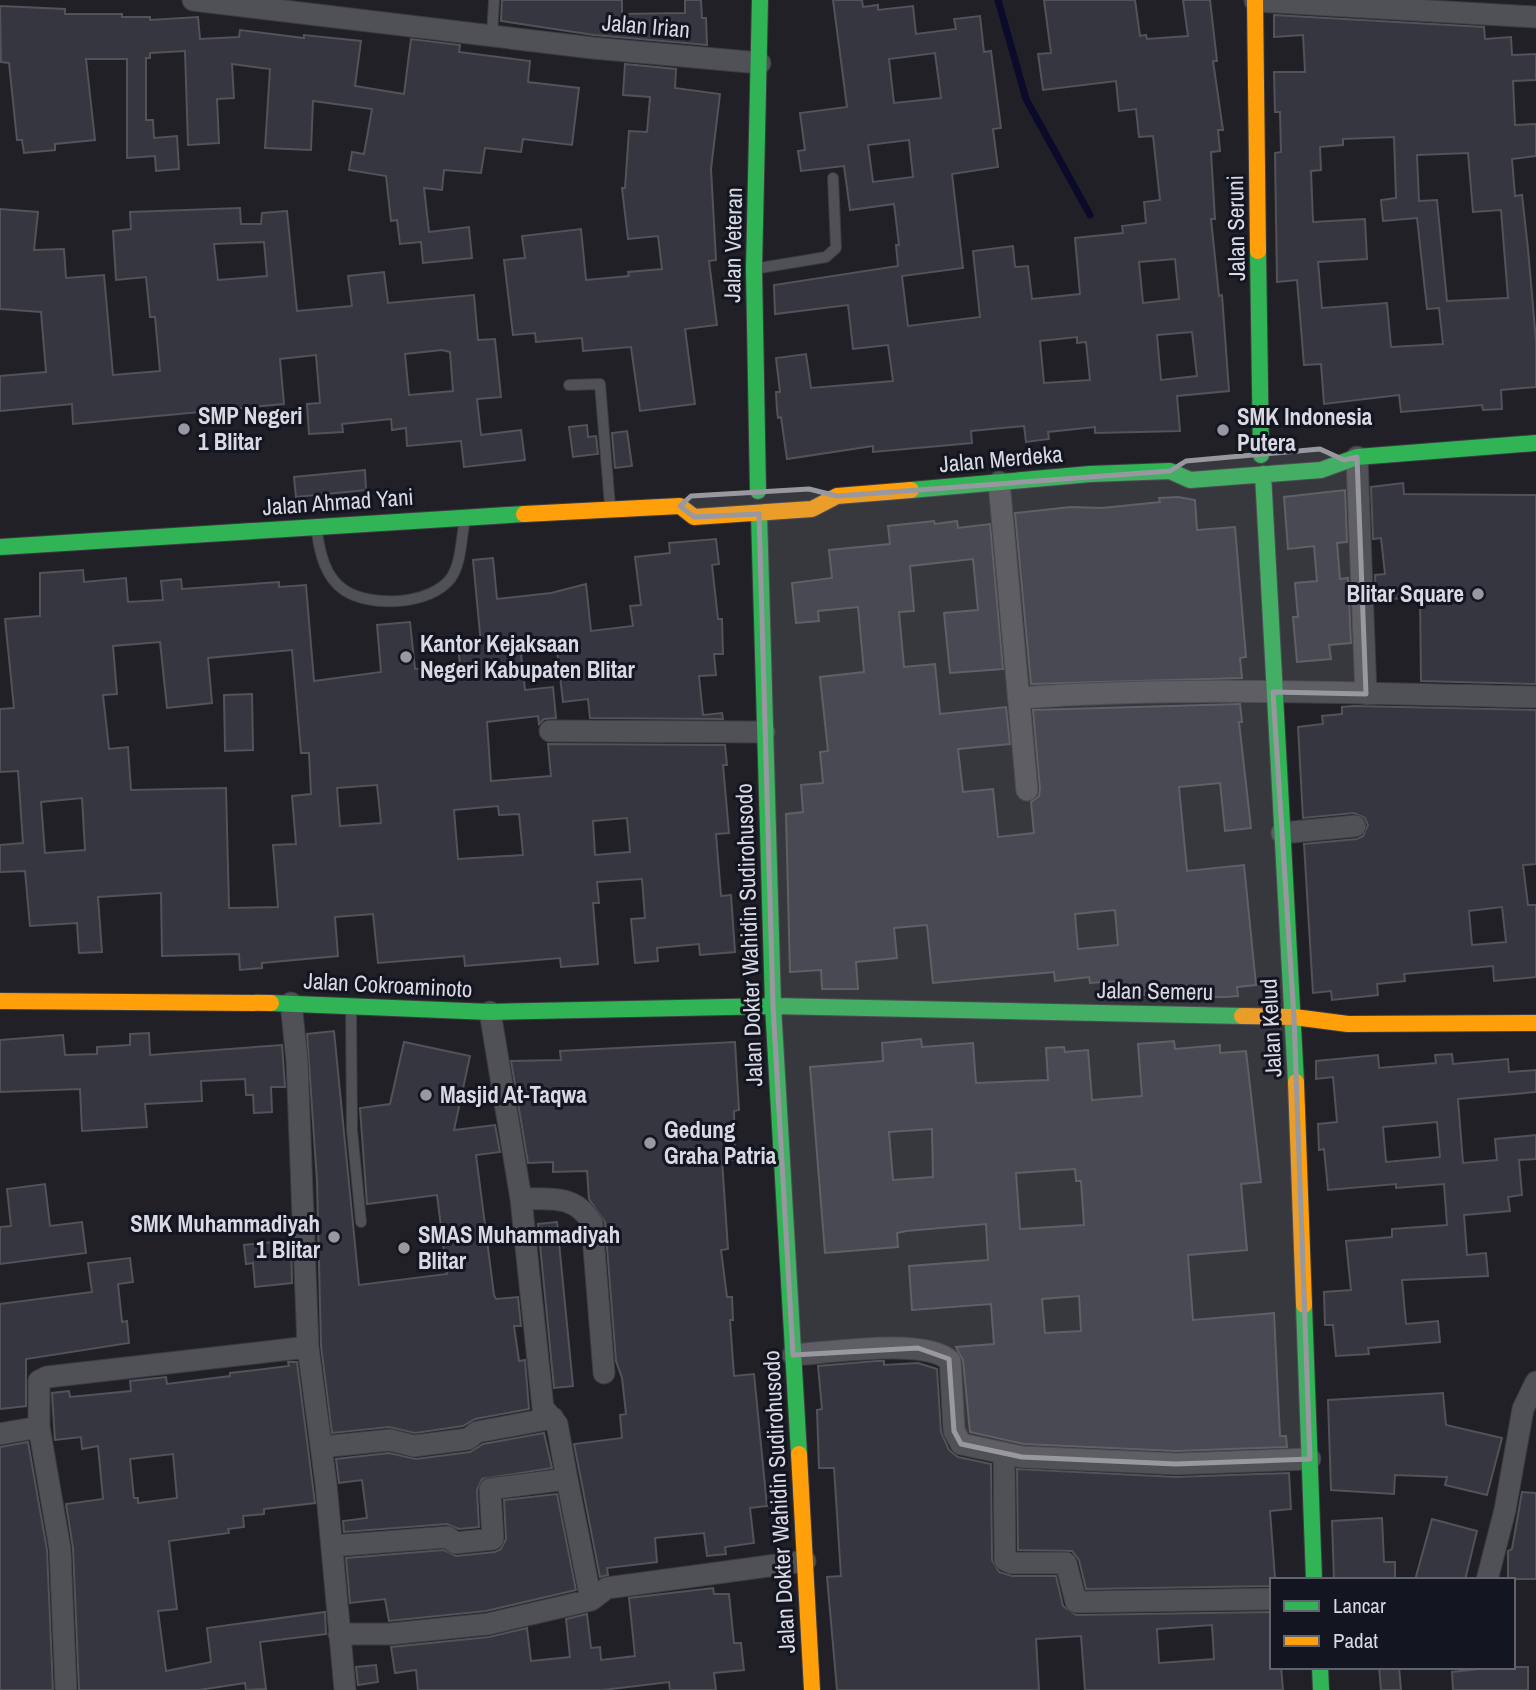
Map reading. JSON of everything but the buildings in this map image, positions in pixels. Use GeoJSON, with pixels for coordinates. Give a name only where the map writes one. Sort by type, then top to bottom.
{"type":"FeatureCollection","features":[{"type":"Feature","properties":{"kind":"main road","name":"Jalan Veteran"},"geometry":{"type":"LineString","coordinates":[[758,491],[754,269],[760,0]]}},
{"type":"Feature","properties":{"kind":"main road","name":"Jalan Seruni"},"geometry":{"type":"LineString","coordinates":[[1255,0],[1261,455]]}},
{"type":"Feature","properties":{"kind":"main road","name":"Jalan Merdeka"},"geometry":{"type":"LineString","coordinates":[[809,489],[837,496],[1170,471],[1190,480],[1321,470],[1350,458],[1536,443]]}},
{"type":"Feature","properties":{"kind":"main road","name":"Jalan Merdeka"},"geometry":{"type":"LineString","coordinates":[[1320,449],[1350,458]]}},
{"type":"Feature","properties":{"kind":"main road","name":"Jalan Merdeka"},"geometry":{"type":"LineString","coordinates":[[1170,471],[1186,461]]}},
{"type":"Feature","properties":{"kind":"main road","name":"Jalan Kelud"},"geometry":{"type":"LineString","coordinates":[[1263,474],[1273,692],[1294,1017],[1314,1578]]}},
{"type":"Feature","properties":{"kind":"main road","name":"Jalan Merdeka"},"geometry":{"type":"LineString","coordinates":[[759,514],[813,509],[837,496]]}},
{"type":"Feature","properties":{"kind":"main road","name":"Jalan Ahmad Yani"},"geometry":{"type":"LineString","coordinates":[[0,547],[610,509],[685,501],[694,516],[759,514]]}},
{"type":"Feature","properties":{"kind":"main road","name":"Jalan Dokter Wahidin Sudirohusodo"},"geometry":{"type":"LineString","coordinates":[[759,514],[773,1006],[812,1690]]}},
{"type":"Feature","properties":{"kind":"main road","name":"Jalan Cokroaminoto"},"geometry":{"type":"LineString","coordinates":[[0,1001],[291,1003],[490,1012],[773,1006]]}},
{"type":"Feature","properties":{"kind":"main road","name":"Jalan Semeru"},"geometry":{"type":"LineString","coordinates":[[773,1006],[1294,1017],[1348,1024],[1536,1023]]}},
{"type":"Feature","properties":{"kind":"main road"},"geometry":{"type":"LineString","coordinates":[[1320,1669],[1321,1690]]}},
{"type":"Feature","properties":{"kind":"street","name":"Jalan Irian"},"geometry":{"type":"LineString","coordinates":[[193,0],[492,36],[760,63]]}},
{"type":"Feature","properties":{"kind":"street"},"geometry":{"type":"LineString","coordinates":[[1255,0],[1536,17]]}},
{"type":"Feature","properties":{"kind":"street"},"geometry":{"type":"LineString","coordinates":[[1350,458],[1366,694]]}},
{"type":"Feature","properties":{"kind":"street"},"geometry":{"type":"LineString","coordinates":[[999,482],[1027,790]]}},
{"type":"Feature","properties":{"kind":"street"},"geometry":{"type":"LineString","coordinates":[[1019,698],[1069,694],[1273,692],[1536,698]]}},
{"type":"Feature","properties":{"kind":"street"},"geometry":{"type":"LineString","coordinates":[[550,731],[764,732]]}},
{"type":"Feature","properties":{"kind":"street"},"geometry":{"type":"LineString","coordinates":[[1282,833],[1355,826]]}},
{"type":"Feature","properties":{"kind":"street"},"geometry":{"type":"LineString","coordinates":[[291,1003],[297,1061],[308,1347],[332,1546],[345,1690]]}},
{"type":"Feature","properties":{"kind":"street"},"geometry":{"type":"LineString","coordinates":[[490,1012],[521,1199],[543,1408],[557,1424],[591,1600]]}},
{"type":"Feature","properties":{"kind":"street"},"geometry":{"type":"LineString","coordinates":[[521,1199],[565,1199],[584,1209],[592,1223],[604,1373]]}},
{"type":"Feature","properties":{"kind":"street"},"geometry":{"type":"LineString","coordinates":[[66,1690],[60,1549],[39,1427],[39,1381],[47,1377],[308,1347]]}},
{"type":"Feature","properties":{"kind":"street"},"geometry":{"type":"LineString","coordinates":[[793,1355],[918,1348],[940,1354],[950,1361],[954,1431],[959,1441],[972,1448],[1022,1457],[1176,1464],[1310,1459]]}},
{"type":"Feature","properties":{"kind":"street"},"geometry":{"type":"LineString","coordinates":[[1487,1578],[1523,1409],[1536,1382]]}},
{"type":"Feature","properties":{"kind":"street"},"geometry":{"type":"LineString","coordinates":[[321,1447],[390,1440],[414,1446],[437,1444],[468,1439],[477,1432],[553,1418]]}},
{"type":"Feature","properties":{"kind":"street"},"geometry":{"type":"LineString","coordinates":[[0,1434],[39,1427]]}},
{"type":"Feature","properties":{"kind":"street"},"geometry":{"type":"LineString","coordinates":[[1004,1452],[1005,1560],[1012,1563],[1066,1563],[1076,1602],[1270,1599]]}},
{"type":"Feature","properties":{"kind":"street"},"geometry":{"type":"LineString","coordinates":[[332,1546],[448,1536],[455,1543],[493,1539],[490,1489],[567,1479]]}},
{"type":"Feature","properties":{"kind":"street"},"geometry":{"type":"LineString","coordinates":[[339,1634],[390,1634],[488,1624],[591,1600],[607,1588],[805,1561]]}},
{"type":"Feature","properties":{"kind":"lane"},"geometry":{"type":"LineString","coordinates":[[492,36],[494,0]]}},
{"type":"Feature","properties":{"kind":"lane"},"geometry":{"type":"LineString","coordinates":[[754,269],[826,257],[836,248],[833,178]]}},
{"type":"Feature","properties":{"kind":"lane"},"geometry":{"type":"LineString","coordinates":[[569,385],[600,384],[610,509]]}},
{"type":"Feature","properties":{"kind":"lane"},"geometry":{"type":"LineString","coordinates":[[315,526],[321,558],[344,590],[367,599],[400,601],[432,594],[451,579],[458,563],[465,516]]}},
{"type":"Feature","properties":{"kind":"lane"},"geometry":{"type":"LineString","coordinates":[[351,1006],[352,1130],[361,1222]]}},
{"type":"Feature","properties":{"kind":"highlighted area"},"geometry":{"type":"Polygon","coordinates":[[[1320,449],[1344,460],[1357,457],[1366,694],[1273,692],[1294,1017],[1310,1459],[1176,1464],[1022,1457],[972,1448],[961,1444],[954,1431],[949,1359],[918,1348],[793,1355],[773,1006],[759,514],[694,517],[680,506],[691,496],[809,489],[837,496],[1170,471],[1186,461],[1320,449]]]}},
{"type":"Feature","properties":{"kind":"waterway"},"geometry":{"type":"LineString","coordinates":[[998,0],[1026,99],[1090,215]]}},
{"type":"Feature","properties":{"kind":"traffic: fast"},"geometry":{"type":"LineString","coordinates":[[758,491],[754,269],[760,0]]}},
{"type":"Feature","properties":{"kind":"traffic: fast"},"geometry":{"type":"LineString","coordinates":[[1258,251],[1261,455]]}},
{"type":"Feature","properties":{"kind":"traffic: fast"},"geometry":{"type":"LineString","coordinates":[[911,490],[1090,474],[1170,471],[1190,480],[1321,470],[1357,457],[1536,443]]}},
{"type":"Feature","properties":{"kind":"traffic: fast"},"geometry":{"type":"LineString","coordinates":[[1263,474],[1296,1082]]}},
{"type":"Feature","properties":{"kind":"traffic: fast"},"geometry":{"type":"LineString","coordinates":[[0,547],[524,514]]}},
{"type":"Feature","properties":{"kind":"traffic: fast"},"geometry":{"type":"LineString","coordinates":[[759,514],[773,1006],[799,1454]]}},
{"type":"Feature","properties":{"kind":"traffic: fast"},"geometry":{"type":"LineString","coordinates":[[271,1003],[490,1012],[773,1006],[1242,1016]]}},
{"type":"Feature","properties":{"kind":"traffic: fast"},"geometry":{"type":"LineString","coordinates":[[1304,1305],[1314,1578]]}},
{"type":"Feature","properties":{"kind":"traffic: fast"},"geometry":{"type":"LineString","coordinates":[[1320,1669],[1321,1690]]}},
{"type":"Feature","properties":{"kind":"traffic: slow"},"geometry":{"type":"LineString","coordinates":[[1255,0],[1258,251]]}},
{"type":"Feature","properties":{"kind":"traffic: slow"},"geometry":{"type":"LineString","coordinates":[[524,514],[680,506],[694,517],[812,509],[837,496],[911,490]]}},
{"type":"Feature","properties":{"kind":"traffic: slow"},"geometry":{"type":"LineString","coordinates":[[0,1001],[271,1003]]}},
{"type":"Feature","properties":{"kind":"traffic: slow"},"geometry":{"type":"LineString","coordinates":[[1242,1016],[1294,1017],[1348,1024],[1536,1023]]}},
{"type":"Feature","properties":{"kind":"traffic: slow"},"geometry":{"type":"LineString","coordinates":[[1296,1082],[1304,1305]]}},
{"type":"Feature","properties":{"kind":"traffic: slow"},"geometry":{"type":"LineString","coordinates":[[799,1454],[812,1690]]}},
{"type":"Feature","properties":{"kind":"place","name":"SMP Negeri 1 Blitar"},"geometry":{"type":"Point","coordinates":[184,429]}},
{"type":"Feature","properties":{"kind":"place","name":"SMK Indonesia Putera"},"geometry":{"type":"Point","coordinates":[1223,430]}},
{"type":"Feature","properties":{"kind":"place","name":"Blitar Square"},"geometry":{"type":"Point","coordinates":[1478,594]}},
{"type":"Feature","properties":{"kind":"place","name":"Kantor Kejaksaan Negeri Kabupaten Blitar"},"geometry":{"type":"Point","coordinates":[406,657]}},
{"type":"Feature","properties":{"kind":"place","name":"Masjid At-Taqwa"},"geometry":{"type":"Point","coordinates":[426,1095]}},
{"type":"Feature","properties":{"kind":"place","name":"Gedung Graha Patria"},"geometry":{"type":"Point","coordinates":[650,1143]}},
{"type":"Feature","properties":{"kind":"place","name":"SMK Muhammadiyah 1 Blitar"},"geometry":{"type":"Point","coordinates":[334,1237]}},
{"type":"Feature","properties":{"kind":"place","name":"SMAS Muhammadiyah Blitar"},"geometry":{"type":"Point","coordinates":[404,1248]}}]}
